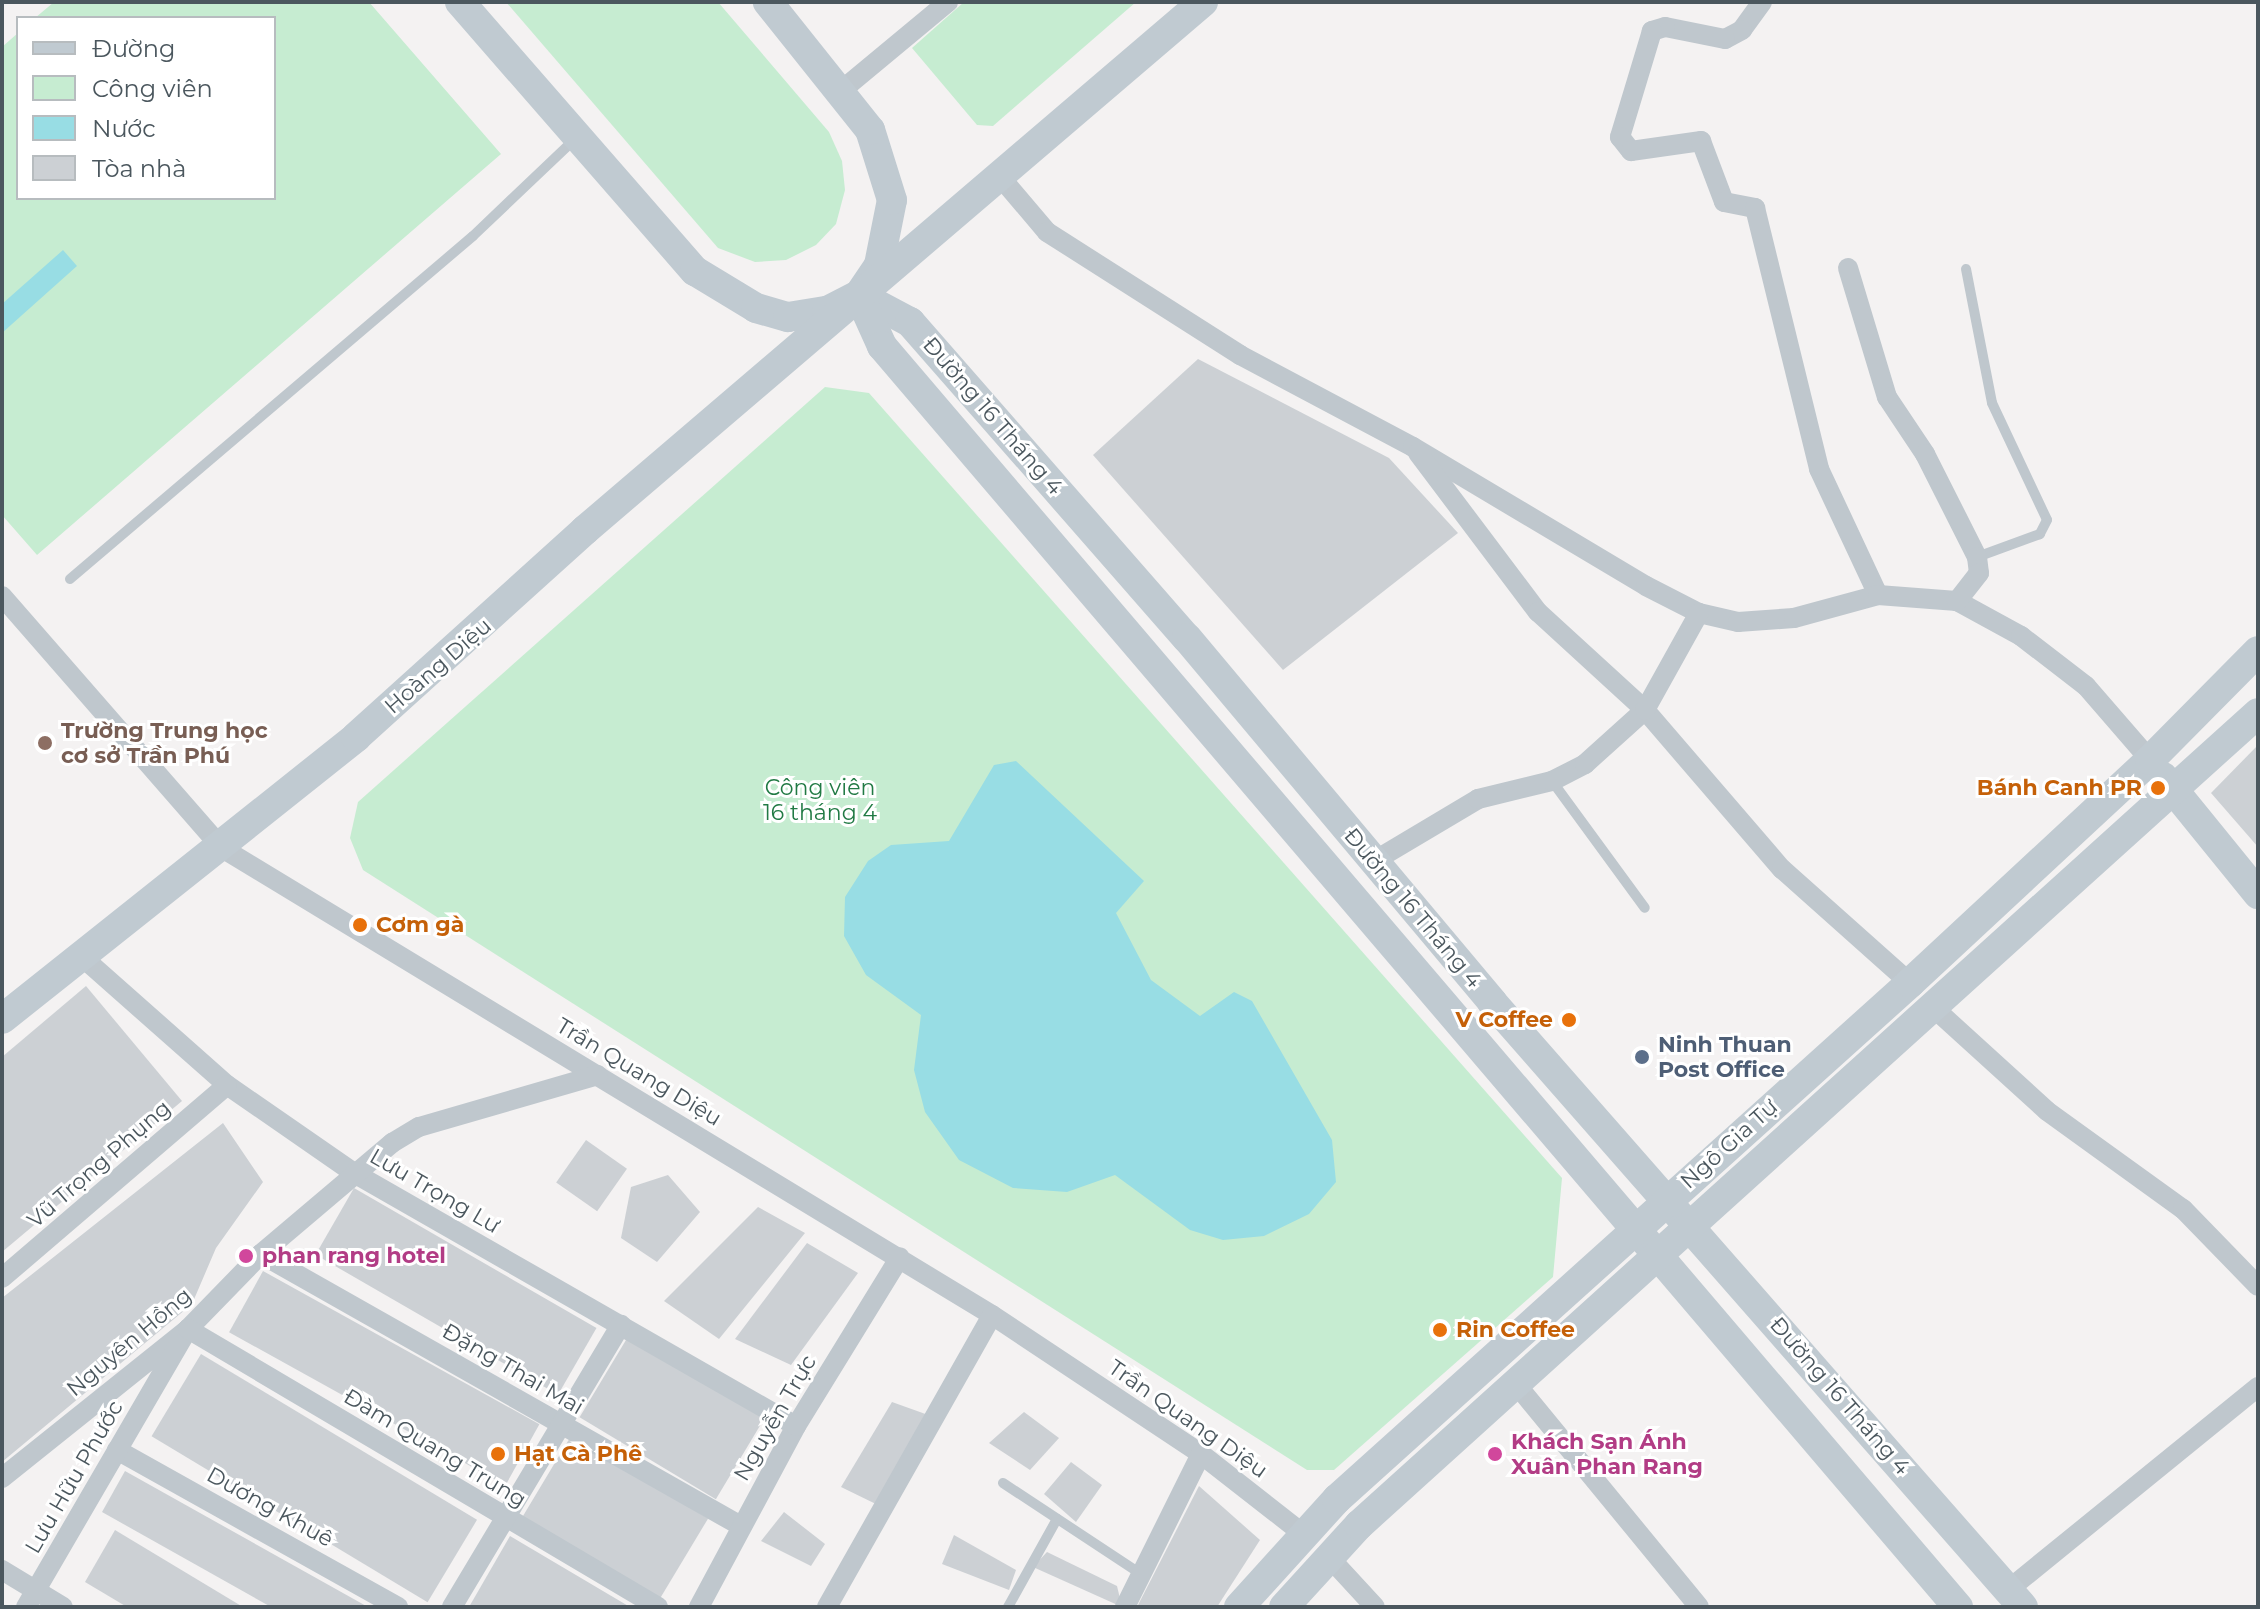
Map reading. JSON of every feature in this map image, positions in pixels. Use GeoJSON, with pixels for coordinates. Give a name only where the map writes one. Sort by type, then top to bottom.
{"type":"FeatureCollection","features":[{"type":"Feature","properties":{"kind":"main road"},"geometry":{"type":"LineString","coordinates":[[460,2],[695,271],[728,294],[788,317],[827,311],[859,295],[879,265],[892,200],[870,130],[842,90],[768,2]]}},
{"type":"Feature","properties":{"kind":"main road","name":"Hoàng Diệu"},"geometry":{"type":"LineString","coordinates":[[2,1019],[80,955],[222,848],[367,728],[997,173],[1203,2]]}},
{"type":"Feature","properties":{"kind":"main road","name":"Đường 16 Tháng 4"},"geometry":{"type":"LineString","coordinates":[[859,295],[910,322],[1187,638],[1492,1002],[1692,1225],[2007,1601]]}},
{"type":"Feature","properties":{"kind":"main road","name":"Đường 16 Tháng 4"},"geometry":{"type":"LineString","coordinates":[[859,295],[882,346],[1958,1607]]}},
{"type":"Feature","properties":{"kind":"main road"},"geometry":{"type":"LineString","coordinates":[[1155,666],[1187,638]]}},
{"type":"Feature","properties":{"kind":"main road","name":"Ngô Gia Tự"},"geometry":{"type":"LineString","coordinates":[[1239,1607],[1302,1533],[1634,1228],[1910,983],[2150,760],[2258,651]]}},
{"type":"Feature","properties":{"kind":"main road","name":"Ngô Gia Tự"},"geometry":{"type":"LineString","coordinates":[[1284,1607],[1328,1556],[2175,792],[2258,713]]}},
{"type":"Feature","properties":{"kind":"main road"},"geometry":{"type":"LineString","coordinates":[[2150,760],[2258,894]]}},
{"type":"Feature","properties":{"kind":"main road"},"geometry":{"type":"LineString","coordinates":[[1263,794],[1292,766]]}},
{"type":"Feature","properties":{"kind":"main road"},"geometry":{"type":"LineString","coordinates":[[1910,983],[1935,1009]]}},
{"type":"Feature","properties":{"kind":"main road"},"geometry":{"type":"LineString","coordinates":[[1463,1028],[1492,1002]]}},
{"type":"Feature","properties":{"kind":"main road"},"geometry":{"type":"LineString","coordinates":[[1302,1533],[1328,1556]]}},
{"type":"Feature","properties":{"kind":"street"},"geometry":{"type":"LineString","coordinates":[[842,90],[948,2]]}},
{"type":"Feature","properties":{"kind":"street"},"geometry":{"type":"LineString","coordinates":[[1762,2],[1742,30],[1725,39],[1665,27],[1652,31],[1620,137],[1631,151],[1701,141],[1724,202],[1755,208],[1791,370],[1819,469],[1878,595]]}},
{"type":"Feature","properties":{"kind":"street"},"geometry":{"type":"LineString","coordinates":[[997,173],[1047,232],[1240,355],[1413,447],[1699,613],[1766,622],[1878,595],[1957,601],[2021,636],[2086,686],[2150,760]]}},
{"type":"Feature","properties":{"kind":"street"},"geometry":{"type":"LineString","coordinates":[[1848,268],[1887,397],[1925,454],[1977,557],[1979,573],[1957,601]]}},
{"type":"Feature","properties":{"kind":"street"},"geometry":{"type":"LineString","coordinates":[[1413,447],[1538,612],[1645,710],[1782,869],[1910,983]]}},
{"type":"Feature","properties":{"kind":"street","name":"Trần Quang Diệu"},"geometry":{"type":"LineString","coordinates":[[2,596],[222,848],[992,1315],[1201,1454],[1302,1533]]}},
{"type":"Feature","properties":{"kind":"street"},"geometry":{"type":"LineString","coordinates":[[1374,861],[1478,799],[1552,781],[1585,764],[1645,710],[1699,613]]}},
{"type":"Feature","properties":{"kind":"street","name":"Lưu Trọng Lư"},"geometry":{"type":"LineString","coordinates":[[80,955],[227,1085],[354,1173],[796,1426]]}},
{"type":"Feature","properties":{"kind":"street"},"geometry":{"type":"LineString","coordinates":[[1935,1009],[2017,1087],[2183,1209],[2258,1286]]}},
{"type":"Feature","properties":{"kind":"street","name":"Nguyên Hồng"},"geometry":{"type":"LineString","coordinates":[[2,1478],[188,1329],[261,1254],[354,1173],[419,1127],[598,1075]]}},
{"type":"Feature","properties":{"kind":"street","name":"Vũ Trọng Phụng"},"geometry":{"type":"LineString","coordinates":[[2,1278],[227,1085]]}},
{"type":"Feature","properties":{"kind":"street","name":"Đặng Thai Mai"},"geometry":{"type":"LineString","coordinates":[[261,1254],[741,1526]]}},
{"type":"Feature","properties":{"kind":"street","name":"Nguyễn Trực"},"geometry":{"type":"LineString","coordinates":[[699,1607],[796,1426],[900,1257]]}},
{"type":"Feature","properties":{"kind":"street"},"geometry":{"type":"LineString","coordinates":[[827,1607],[992,1315]]}},
{"type":"Feature","properties":{"kind":"street"},"geometry":{"type":"LineString","coordinates":[[452,1607],[621,1325]]}},
{"type":"Feature","properties":{"kind":"street","name":"Lưu Hữu Phước"},"geometry":{"type":"LineString","coordinates":[[31,1599],[188,1329]]}},
{"type":"Feature","properties":{"kind":"street","name":"Đàm Quang Trung"},"geometry":{"type":"LineString","coordinates":[[188,1329],[658,1607]]}},
{"type":"Feature","properties":{"kind":"street"},"geometry":{"type":"LineString","coordinates":[[1516,1384],[1699,1607]]}},
{"type":"Feature","properties":{"kind":"street"},"geometry":{"type":"LineString","coordinates":[[2007,1601],[2258,1387]]}},
{"type":"Feature","properties":{"kind":"street","name":"Dương Khuê"},"geometry":{"type":"LineString","coordinates":[[117,1450],[398,1607]]}},
{"type":"Feature","properties":{"kind":"street"},"geometry":{"type":"LineString","coordinates":[[1125,1607],[1201,1454]]}},
{"type":"Feature","properties":{"kind":"street"},"geometry":{"type":"LineString","coordinates":[[1328,1556],[1375,1607]]}},
{"type":"Feature","properties":{"kind":"street"},"geometry":{"type":"LineString","coordinates":[[2,1570],[31,1599],[63,1607]]}},
{"type":"Feature","properties":{"kind":"lane"},"geometry":{"type":"LineString","coordinates":[[70,579],[473,236],[577,137]]}},
{"type":"Feature","properties":{"kind":"lane"},"geometry":{"type":"LineString","coordinates":[[1966,269],[1992,403],[2047,520],[2040,534],[1977,557]]}},
{"type":"Feature","properties":{"kind":"lane"},"geometry":{"type":"LineString","coordinates":[[1552,781],[1645,908]]}},
{"type":"Feature","properties":{"kind":"lane"},"geometry":{"type":"LineString","coordinates":[[1003,1483],[1141,1574]]}},
{"type":"Feature","properties":{"kind":"lane"},"geometry":{"type":"LineString","coordinates":[[1008,1607],[1057,1519]]}},
{"type":"Feature","properties":{"kind":"green space"},"geometry":{"type":"Polygon","coordinates":[[[54,2],[369,2],[501,154],[37,555],[2,515],[2,47],[16,35],[16,200],[276,200],[276,16],[37,16],[54,2]]]}},
{"type":"Feature","properties":{"kind":"green space"},"geometry":{"type":"Polygon","coordinates":[[[506,2],[718,2],[829,132],[842,161],[845,190],[836,224],[816,245],[786,260],[755,262],[718,248],[506,2]]]}},
{"type":"Feature","properties":{"kind":"green space"},"geometry":{"type":"Polygon","coordinates":[[[964,2],[1136,2],[993,126],[977,125],[912,48],[964,2]]]}},
{"type":"Feature","properties":{"kind":"green space","name":"Công viên 16 tháng 4"},"geometry":{"type":"Polygon","coordinates":[[[825,387],[869,393],[1562,1178],[1553,1277],[1334,1470],[1307,1470],[363,870],[350,838],[358,802],[825,387]]]}},
{"type":"Feature","properties":{"kind":"water"},"geometry":{"type":"Polygon","coordinates":[[[63,250],[77,266],[2,333],[2,304],[63,250]]]}},
{"type":"Feature","properties":{"kind":"water"},"geometry":{"type":"Polygon","coordinates":[[[1016,761],[1144,881],[1116,913],[1151,980],[1200,1016],[1234,992],[1252,1001],[1332,1140],[1336,1182],[1309,1214],[1264,1236],[1223,1240],[1190,1230],[1115,1175],[1067,1192],[1013,1188],[959,1160],[925,1112],[914,1070],[921,1015],[866,975],[844,936],[845,897],[868,861],[891,845],[949,841],[994,765],[1016,761]]]}},
{"type":"Feature","properties":{"kind":"building"},"geometry":{"type":"Polygon","coordinates":[[[1198,359],[1389,458],[1458,533],[1283,670],[1093,455],[1198,359]]]}},
{"type":"Feature","properties":{"kind":"building"},"geometry":{"type":"Polygon","coordinates":[[[2258,745],[2258,847],[2211,793],[2258,745]]]}},
{"type":"Feature","properties":{"kind":"building"},"geometry":{"type":"Polygon","coordinates":[[[86,986],[182,1101],[2,1252],[2,1057],[86,986]]]}},
{"type":"Feature","properties":{"kind":"building"},"geometry":{"type":"Polygon","coordinates":[[[223,1123],[263,1182],[216,1248],[192,1304],[2,1462],[2,1298],[223,1123]]]}},
{"type":"Feature","properties":{"kind":"building"},"geometry":{"type":"Polygon","coordinates":[[[586,1140],[627,1169],[597,1211],[556,1183],[586,1140]]]}},
{"type":"Feature","properties":{"kind":"building"},"geometry":{"type":"Polygon","coordinates":[[[668,1175],[700,1212],[657,1262],[621,1238],[631,1187],[668,1175]]]}},
{"type":"Feature","properties":{"kind":"building"},"geometry":{"type":"Polygon","coordinates":[[[354,1188],[596,1328],[558,1395],[316,1255],[354,1188]]]}},
{"type":"Feature","properties":{"kind":"building"},"geometry":{"type":"Polygon","coordinates":[[[758,1207],[805,1233],[719,1339],[664,1301],[758,1207]]]}},
{"type":"Feature","properties":{"kind":"building"},"geometry":{"type":"Polygon","coordinates":[[[807,1243],[858,1273],[791,1365],[735,1339],[807,1243]]]}},
{"type":"Feature","properties":{"kind":"building"},"geometry":{"type":"Polygon","coordinates":[[[263,1271],[539,1424],[505,1485],[229,1332],[263,1271]]]}},
{"type":"Feature","properties":{"kind":"building"},"geometry":{"type":"Polygon","coordinates":[[[629,1335],[765,1417],[716,1499],[580,1417],[629,1335]]]}},
{"type":"Feature","properties":{"kind":"building"},"geometry":{"type":"Polygon","coordinates":[[[201,1354],[477,1520],[428,1602],[152,1436],[201,1354]]]}},
{"type":"Feature","properties":{"kind":"building"},"geometry":{"type":"Polygon","coordinates":[[[892,1402],[931,1416],[882,1507],[841,1487],[892,1402]]]}},
{"type":"Feature","properties":{"kind":"building"},"geometry":{"type":"Polygon","coordinates":[[[1024,1412],[1059,1438],[1030,1470],[989,1443],[1024,1412]]]}},
{"type":"Feature","properties":{"kind":"building"},"geometry":{"type":"Polygon","coordinates":[[[571,1436],[708,1518],[658,1602],[521,1519],[571,1436]]]}},
{"type":"Feature","properties":{"kind":"building"},"geometry":{"type":"Polygon","coordinates":[[[1071,1462],[1102,1485],[1076,1522],[1044,1494],[1071,1462]]]}},
{"type":"Feature","properties":{"kind":"building"},"geometry":{"type":"Polygon","coordinates":[[[125,1471],[368,1607],[271,1607],[102,1512],[125,1471]]]}},
{"type":"Feature","properties":{"kind":"building"},"geometry":{"type":"Polygon","coordinates":[[[1199,1486],[1260,1540],[1217,1607],[1137,1607],[1199,1486]]]}},
{"type":"Feature","properties":{"kind":"building"},"geometry":{"type":"Polygon","coordinates":[[[784,1512],[825,1544],[811,1566],[761,1541],[784,1512]]]}},
{"type":"Feature","properties":{"kind":"building"},"geometry":{"type":"Polygon","coordinates":[[[115,1530],[243,1607],[127,1607],[85,1582],[115,1530]]]}},
{"type":"Feature","properties":{"kind":"building"},"geometry":{"type":"Polygon","coordinates":[[[954,1535],[1016,1570],[1009,1590],[942,1564],[954,1535]]]}},
{"type":"Feature","properties":{"kind":"building"},"geometry":{"type":"Polygon","coordinates":[[[510,1536],[630,1607],[469,1607],[510,1536]]]}},
{"type":"Feature","properties":{"kind":"building"},"geometry":{"type":"Polygon","coordinates":[[[1047,1552],[1117,1586],[1122,1607],[1033,1567],[1047,1552]]]}},
{"type":"Feature","properties":{"kind":"place","name":"Trường Trung học cơ sở Trần Phú"},"geometry":{"type":"Point","coordinates":[45,743]}},
{"type":"Feature","properties":{"kind":"place","name":"Bánh Canh PR"},"geometry":{"type":"Point","coordinates":[2158,788]}},
{"type":"Feature","properties":{"kind":"place","name":"Cơm gà"},"geometry":{"type":"Point","coordinates":[360,925]}},
{"type":"Feature","properties":{"kind":"place","name":"V Coffee"},"geometry":{"type":"Point","coordinates":[1569,1020]}},
{"type":"Feature","properties":{"kind":"place","name":"Ninh Thuan Post Office"},"geometry":{"type":"Point","coordinates":[1642,1057]}},
{"type":"Feature","properties":{"kind":"place","name":"phan rang hotel"},"geometry":{"type":"Point","coordinates":[246,1256]}},
{"type":"Feature","properties":{"kind":"place","name":"Rin Coffee"},"geometry":{"type":"Point","coordinates":[1440,1330]}},
{"type":"Feature","properties":{"kind":"place","name":"Hạt Cà Phê"},"geometry":{"type":"Point","coordinates":[498,1454]}},
{"type":"Feature","properties":{"kind":"place","name":"Khách Sạn Ánh Xuân Phan Rang"},"geometry":{"type":"Point","coordinates":[1495,1454]}}]}
